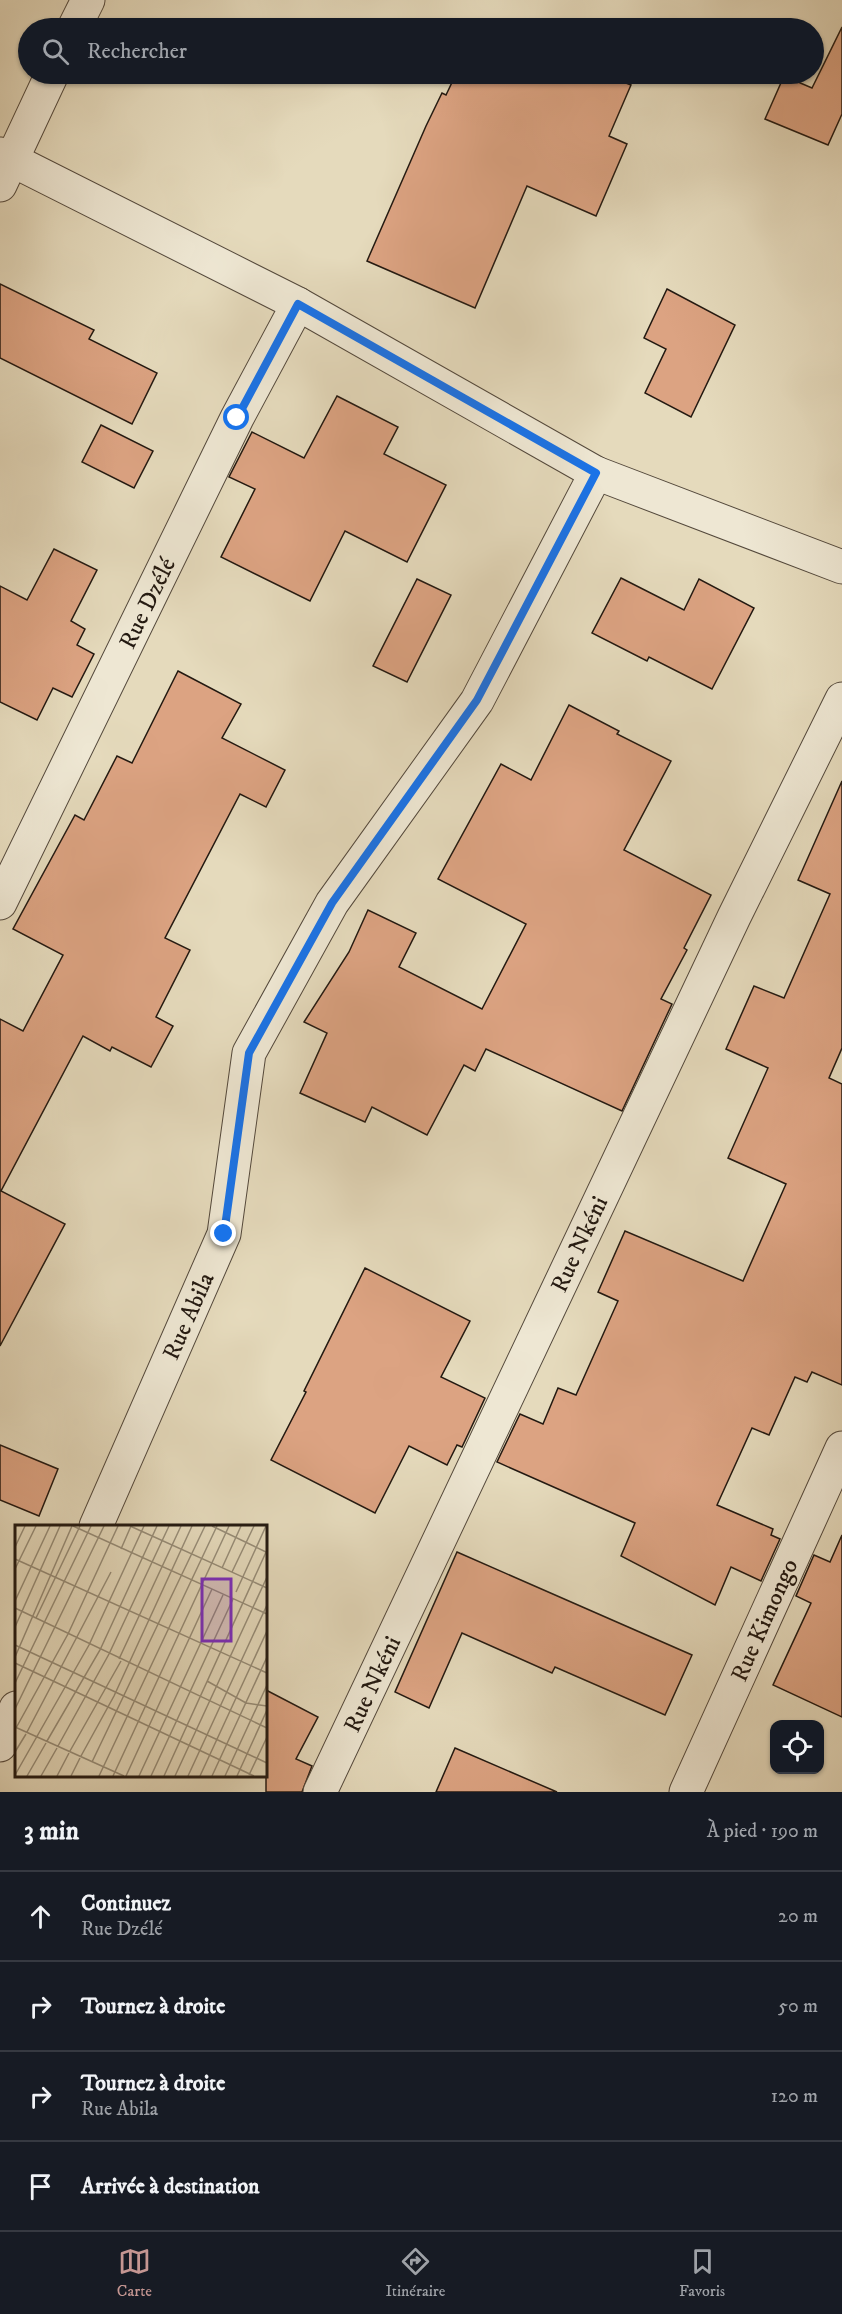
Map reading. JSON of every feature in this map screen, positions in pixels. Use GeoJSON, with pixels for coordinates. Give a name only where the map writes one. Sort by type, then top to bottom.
{"type":"FeatureCollection","features":[{"type":"Feature","properties":{"kind":"street"},"geometry":{"type":"LineString","coordinates":[[79,18],[88,0]]}},
{"type":"Feature","properties":{"kind":"street"},"geometry":{"type":"LineString","coordinates":[[47,84],[4,166],[298,304],[596,473],[842,567]]}},
{"type":"Feature","properties":{"kind":"street","name":"Rue Dzélé"},"geometry":{"type":"LineString","coordinates":[[0,903],[237,418],[298,304]]}},
{"type":"Feature","properties":{"kind":"street","name":"Rue Abila"},"geometry":{"type":"LineString","coordinates":[[97,1525],[224,1234],[249,1053],[332,903],[477,700],[596,473]]}},
{"type":"Feature","properties":{"kind":"street","name":"Rue Nkéni"},"geometry":{"type":"LineString","coordinates":[[320,1792],[729,928],[842,699]]}},
{"type":"Feature","properties":{"kind":"street","name":"Rue Kimongo"},"geometry":{"type":"LineString","coordinates":[[686,1792],[842,1448]]}},
{"type":"Feature","properties":{"kind":"street"},"geometry":{"type":"LineString","coordinates":[[0,1745],[15,1710]]}},
{"type":"Feature","properties":{"kind":"building"},"geometry":{"type":"Polygon","coordinates":[[[842,27],[842,114],[828,145],[765,119],[780,84],[803,84],[812,88],[814,84],[824,84],[824,64],[842,27]]]}},
{"type":"Feature","properties":{"kind":"building"},"geometry":{"type":"Polygon","coordinates":[[[451,84],[631,85],[609,136],[627,144],[596,216],[527,186],[475,308],[367,261],[426,126],[442,93],[446,95],[451,84]]]}},
{"type":"Feature","properties":{"kind":"building"},"geometry":{"type":"Polygon","coordinates":[[[0,284],[94,330],[89,339],[157,373],[132,424],[0,358],[0,284]]]}},
{"type":"Feature","properties":{"kind":"building"},"geometry":{"type":"Polygon","coordinates":[[[667,289],[735,325],[691,417],[645,393],[666,349],[644,338],[667,289]]]}},
{"type":"Feature","properties":{"kind":"building"},"geometry":{"type":"Polygon","coordinates":[[[337,396],[398,427],[384,454],[446,485],[407,562],[345,531],[310,601],[221,557],[255,489],[229,477],[252,432],[304,458],[337,396]]]}},
{"type":"Feature","properties":{"kind":"building"},"geometry":{"type":"Polygon","coordinates":[[[101,425],[153,451],[134,488],[82,462],[101,425]]]}},
{"type":"Feature","properties":{"kind":"building"},"geometry":{"type":"Polygon","coordinates":[[[54,549],[97,570],[71,621],[85,629],[77,645],[94,654],[72,697],[53,688],[37,720],[0,702],[0,586],[27,600],[54,549]]]}},
{"type":"Feature","properties":{"kind":"building"},"geometry":{"type":"Polygon","coordinates":[[[621,578],[684,610],[699,579],[754,608],[712,689],[649,657],[647,661],[592,633],[621,578]]]}},
{"type":"Feature","properties":{"kind":"building"},"geometry":{"type":"Polygon","coordinates":[[[417,579],[451,595],[407,682],[373,666],[417,579]]]}},
{"type":"Feature","properties":{"kind":"building"},"geometry":{"type":"Polygon","coordinates":[[[178,671],[241,704],[222,738],[285,770],[266,807],[240,794],[165,938],[190,950],[156,1017],[173,1026],[151,1067],[112,1047],[110,1051],[83,1036],[1,1191],[65,1224],[0,1346],[0,1019],[23,1031],[63,955],[13,929],[75,815],[84,820],[117,756],[132,763],[178,671]]]}},
{"type":"Feature","properties":{"kind":"building"},"geometry":{"type":"Polygon","coordinates":[[[569,705],[619,731],[617,734],[671,761],[624,850],[711,895],[684,948],[687,950],[661,999],[672,1004],[622,1111],[486,1049],[475,1071],[464,1065],[427,1135],[372,1107],[365,1122],[300,1093],[327,1033],[304,1022],[349,952],[368,910],[416,933],[399,967],[482,1009],[526,924],[438,879],[501,764],[531,780],[569,705]]]}},
{"type":"Feature","properties":{"kind":"building"},"geometry":{"type":"Polygon","coordinates":[[[842,781],[842,1048],[829,1078],[842,1084],[842,1385],[812,1372],[807,1382],[795,1377],[769,1435],[752,1428],[717,1505],[773,1529],[771,1535],[780,1539],[761,1581],[731,1567],[715,1605],[621,1556],[635,1523],[497,1462],[520,1414],[543,1424],[558,1388],[576,1395],[618,1301],[598,1292],[625,1231],[743,1281],[786,1184],[728,1158],[768,1068],[726,1049],[754,986],[784,998],[830,894],[798,880],[842,781]]]}},
{"type":"Feature","properties":{"kind":"building"},"geometry":{"type":"Polygon","coordinates":[[[365,1268],[470,1321],[441,1377],[485,1398],[462,1447],[457,1445],[447,1465],[409,1446],[375,1513],[271,1460],[365,1268]]]}},
{"type":"Feature","properties":{"kind":"building"},"geometry":{"type":"Polygon","coordinates":[[[0,1445],[58,1469],[39,1516],[0,1500],[0,1445]]]}},
{"type":"Feature","properties":{"kind":"building"},"geometry":{"type":"Polygon","coordinates":[[[842,1535],[842,1717],[773,1685],[811,1603],[796,1596],[814,1555],[830,1562],[842,1535]]]}},
{"type":"Feature","properties":{"kind":"building"},"geometry":{"type":"Polygon","coordinates":[[[457,1552],[692,1655],[665,1715],[555,1667],[552,1673],[462,1633],[429,1708],[395,1692],[457,1552]]]}},
{"type":"Feature","properties":{"kind":"building"},"geometry":{"type":"Polygon","coordinates":[[[267,1691],[318,1717],[296,1759],[312,1766],[302,1792],[266,1792],[267,1691]]]}},
{"type":"Feature","properties":{"kind":"building"},"geometry":{"type":"Polygon","coordinates":[[[455,1748],[557,1792],[436,1792],[455,1748]]]}},
{"type":"Feature","properties":{"kind":"route"},"geometry":{"type":"LineString","coordinates":[[224,1234],[249,1053],[332,903],[477,700],[596,473],[298,304],[237,418]]}}]}
